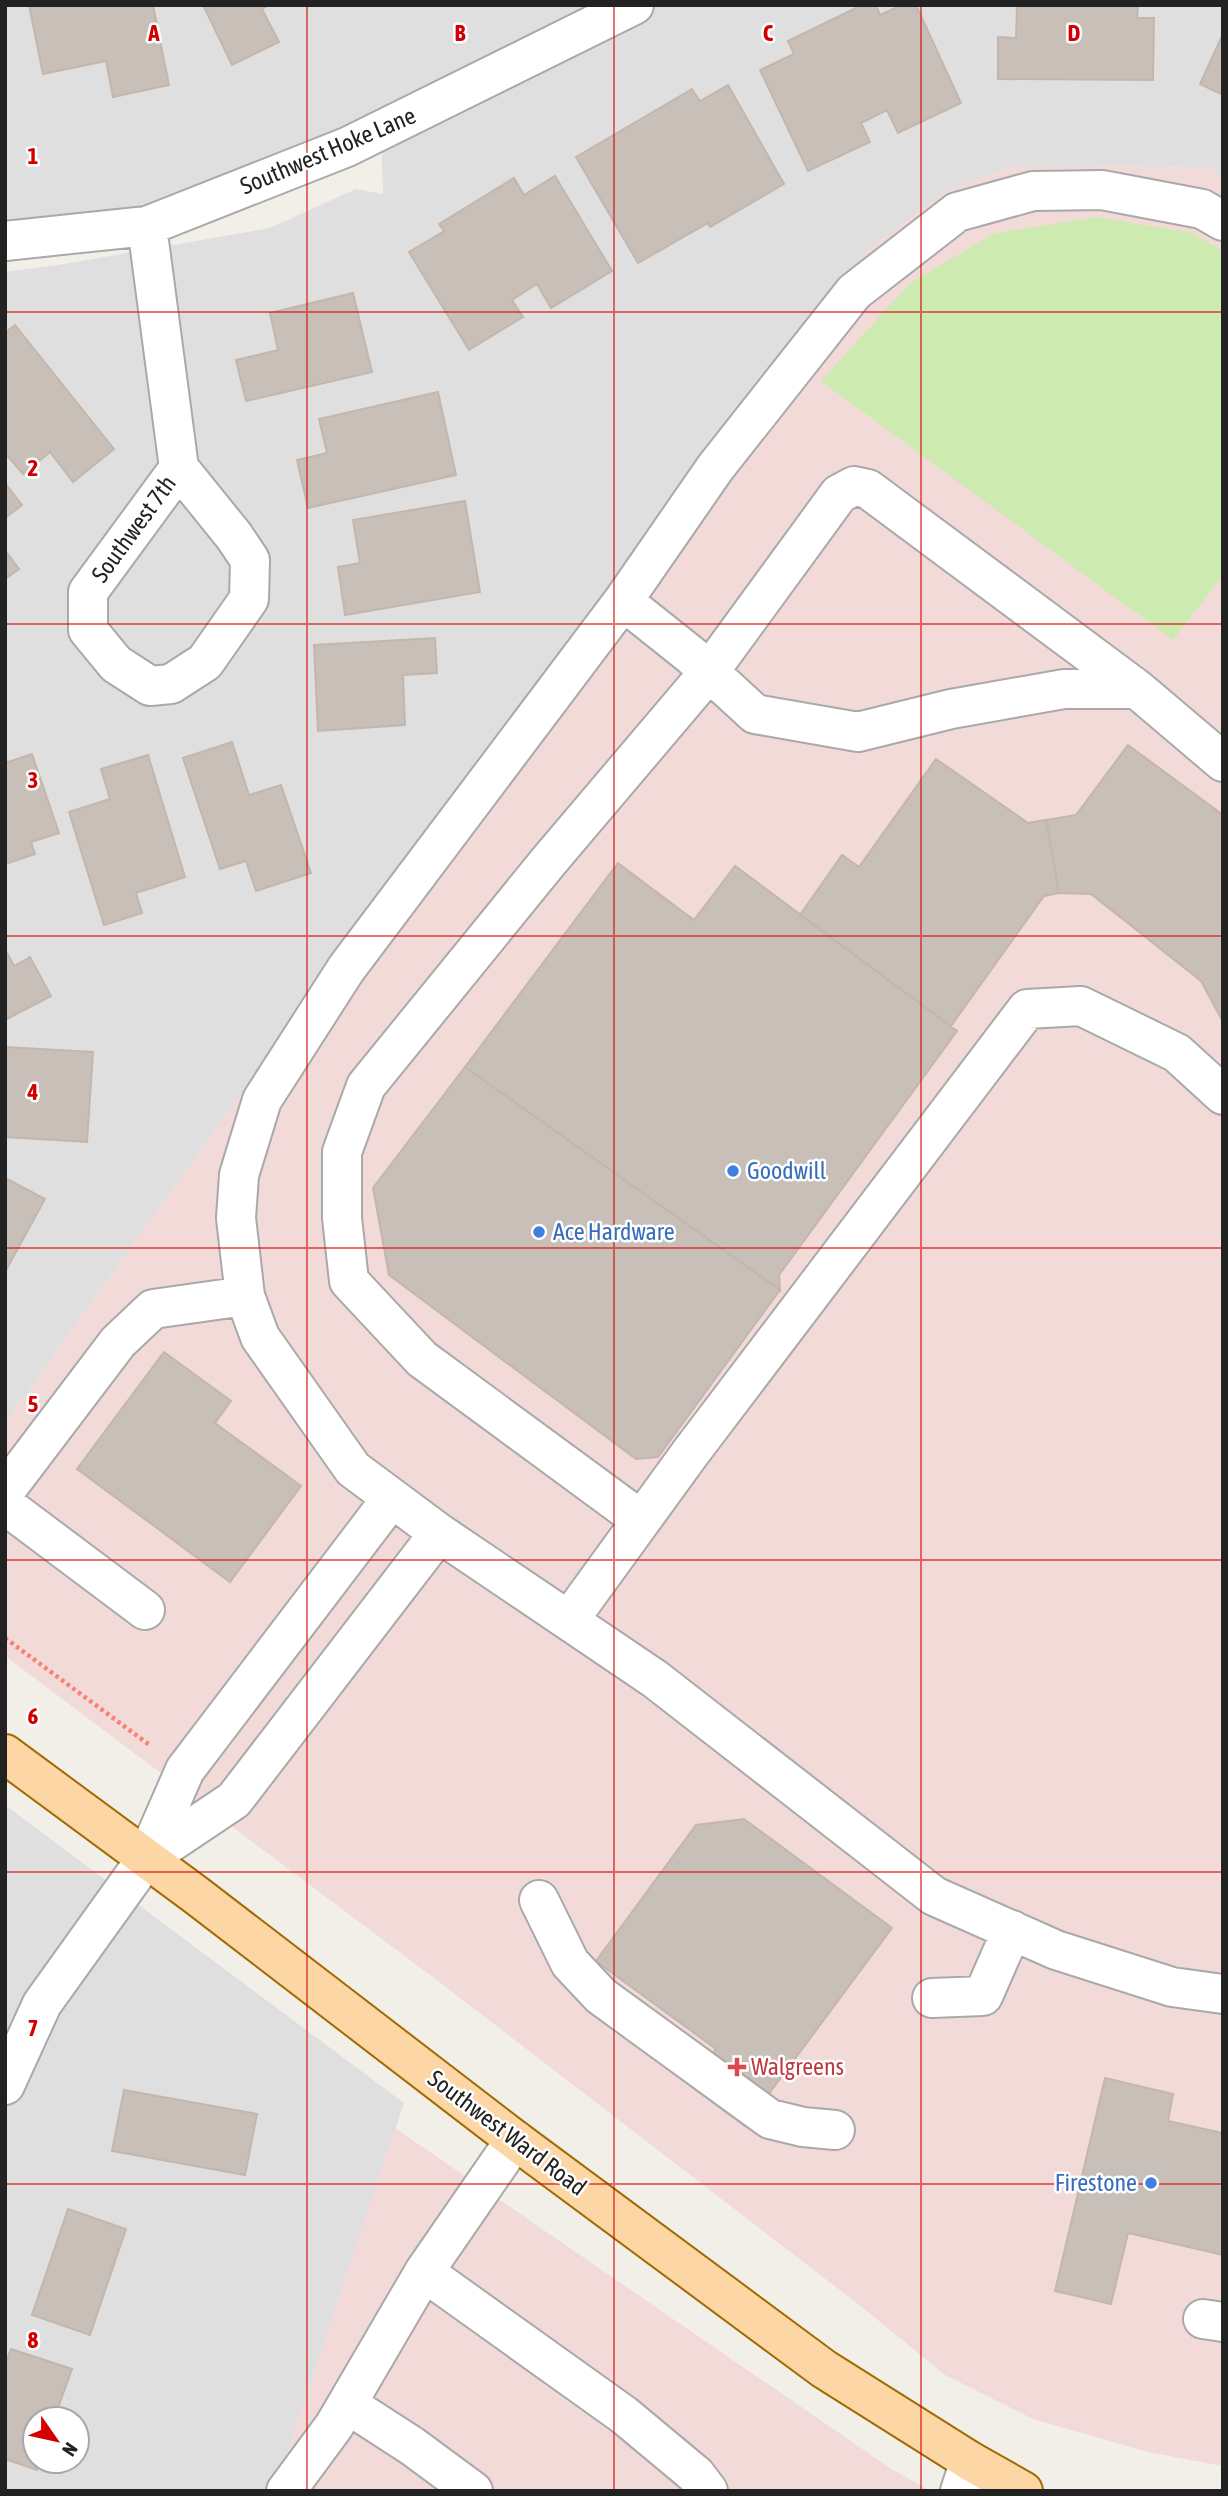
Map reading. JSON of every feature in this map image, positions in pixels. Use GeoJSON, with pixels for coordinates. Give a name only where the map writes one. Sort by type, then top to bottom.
{"type":"FeatureCollection","features":[{"type":"Feature","properties":{"kind":"main road","name":"Southwest Ward Road"},"geometry":{"type":"LineString","coordinates":[[5,1754],[965,2476],[1023,2491]]}},
{"type":"Feature","properties":{"kind":"street","name":"Southwest Hoke Lane"},"geometry":{"type":"LineString","coordinates":[[5,241],[148,226],[347,147],[635,5]]}},
{"type":"Feature","properties":{"kind":"street"},"geometry":{"type":"LineString","coordinates":[[1223,221],[1202,209],[1101,190],[1033,191],[957,212],[855,292],[715,468],[623,601],[346,969],[262,1100],[239,1175],[236,1218],[245,1296],[260,1337],[353,1469],[391,1499],[655,1679],[934,1896],[1056,1950],[1172,1987],[1223,1994]]}},
{"type":"Feature","properties":{"kind":"street","name":"Southwest 7th"},"geometry":{"type":"LineString","coordinates":[[148,226],[178,468],[234,536],[250,560],[249,599],[205,662],[171,684],[150,686],[116,664],[88,630],[88,592],[178,468]]}},
{"type":"Feature","properties":{"kind":"street"},"geometry":{"type":"LineString","coordinates":[[641,1520],[422,1359],[349,1281],[342,1218],[342,1152],[366,1086],[548,862],[709,672],[839,494],[853,486],[868,489],[1137,689],[1223,762]]}},
{"type":"Feature","properties":{"kind":"street"},"geometry":{"type":"LineString","coordinates":[[623,601],[755,714],[858,732],[951,709],[1064,689],[1137,689]]}},
{"type":"Feature","properties":{"kind":"street"},"geometry":{"type":"LineString","coordinates":[[569,1620],[641,1520],[1027,1009],[1081,1006],[1177,1053],[1223,1095]]}},
{"type":"Feature","properties":{"kind":"street"},"geometry":{"type":"LineString","coordinates":[[5,1491],[118,1342],[153,1309],[245,1296]]}},
{"type":"Feature","properties":{"kind":"street"},"geometry":{"type":"LineString","coordinates":[[5,2085],[42,2004],[146,1859],[185,1770],[391,1499]]}},
{"type":"Feature","properties":{"kind":"street"},"geometry":{"type":"LineString","coordinates":[[5,1505],[145,1610]]}},
{"type":"Feature","properties":{"kind":"street"},"geometry":{"type":"LineString","coordinates":[[146,1859],[234,1801],[439,1533]]}},
{"type":"Feature","properties":{"kind":"street"},"geometry":{"type":"LineString","coordinates":[[539,1900],[570,1964],[601,1996],[770,2119],[803,2127],[835,2130]]}},
{"type":"Feature","properties":{"kind":"street"},"geometry":{"type":"LineString","coordinates":[[932,1998],[984,1996],[1012,1930]]}},
{"type":"Feature","properties":{"kind":"street"},"geometry":{"type":"LineString","coordinates":[[286,2491],[334,2426],[424,2272],[515,2140]]}},
{"type":"Feature","properties":{"kind":"street"},"geometry":{"type":"LineString","coordinates":[[424,2272],[624,2415],[696,2475],[708,2491]]}},
{"type":"Feature","properties":{"kind":"street"},"geometry":{"type":"LineString","coordinates":[[347,2404],[412,2446],[473,2491]]}},
{"type":"Feature","properties":{"kind":"path"},"geometry":{"type":"LineString","coordinates":[[5,1638],[185,1770]]}},
{"type":"Feature","properties":{"kind":"shaded area"},"geometry":{"type":"Polygon","coordinates":[[[5,5],[1223,5],[1223,175],[1208,168],[1095,166],[565,643],[5,1423],[5,272],[270,228],[356,189],[383,194],[381,136],[241,189],[5,234],[5,5]]]}},
{"type":"Feature","properties":{"kind":"shaded area"},"geometry":{"type":"Polygon","coordinates":[[[1009,167],[1209,168],[1223,175],[1223,2466],[1148,2452],[1033,2419],[945,2375],[858,2304],[438,1981],[5,1656],[5,1423],[565,643],[869,249],[943,193],[1009,167]]]}},
{"type":"Feature","properties":{"kind":"shaded area"},"geometry":{"type":"Polygon","coordinates":[[[5,1805],[404,2103],[275,2491],[5,2491],[5,1805]]]}},
{"type":"Feature","properties":{"kind":"shaded area"},"geometry":{"type":"Polygon","coordinates":[[[395,2128],[890,2468],[930,2491],[275,2491],[395,2128]]]}},
{"type":"Feature","properties":{"kind":"green space"},"geometry":{"type":"Polygon","coordinates":[[[1098,217],[1193,233],[1223,251],[1223,575],[1173,640],[821,381],[910,283],[995,233],[1098,217]]]}},
{"type":"Feature","properties":{"kind":"building"},"geometry":{"type":"Polygon","coordinates":[[[29,5],[153,5],[169,85],[113,97],[106,61],[43,74],[29,5]]]}},
{"type":"Feature","properties":{"kind":"building"},"geometry":{"type":"Polygon","coordinates":[[[203,5],[269,5],[262,9],[279,42],[232,65],[203,5]]]}},
{"type":"Feature","properties":{"kind":"building"},"geometry":{"type":"Polygon","coordinates":[[[862,5],[876,5],[880,15],[902,5],[916,5],[961,103],[898,133],[887,110],[861,123],[870,142],[808,171],[760,70],[794,54],[788,41],[862,5]]]}},
{"type":"Feature","properties":{"kind":"building"},"geometry":{"type":"Polygon","coordinates":[[[1017,5],[1138,5],[1137,18],[1154,18],[1153,80],[998,79],[998,37],[1016,38],[1017,5]]]}},
{"type":"Feature","properties":{"kind":"building"},"geometry":{"type":"Polygon","coordinates":[[[1221,38],[1223,39],[1223,95],[1200,84],[1221,38]]]}},
{"type":"Feature","properties":{"kind":"building"},"geometry":{"type":"Polygon","coordinates":[[[728,85],[784,184],[710,227],[708,223],[638,263],[576,157],[692,89],[700,101],[728,85]]]}},
{"type":"Feature","properties":{"kind":"building"},"geometry":{"type":"Polygon","coordinates":[[[555,176],[612,271],[551,308],[537,284],[512,300],[523,317],[469,350],[409,252],[444,231],[439,224],[514,178],[524,195],[555,176]]]}},
{"type":"Feature","properties":{"kind":"building"},"geometry":{"type":"Polygon","coordinates":[[[353,293],[372,372],[246,401],[236,360],[278,350],[270,313],[353,293]]]}},
{"type":"Feature","properties":{"kind":"building"},"geometry":{"type":"Polygon","coordinates":[[[15,325],[114,449],[73,482],[50,452],[23,474],[5,453],[5,333],[15,325]]]}},
{"type":"Feature","properties":{"kind":"building"},"geometry":{"type":"Polygon","coordinates":[[[438,392],[456,475],[308,508],[297,460],[327,453],[319,419],[438,392]]]}},
{"type":"Feature","properties":{"kind":"building"},"geometry":{"type":"Polygon","coordinates":[[[5,483],[22,505],[5,518],[5,483]]]}},
{"type":"Feature","properties":{"kind":"building"},"geometry":{"type":"Polygon","coordinates":[[[465,501],[480,592],[345,615],[338,567],[360,563],[353,520],[465,501]]]}},
{"type":"Feature","properties":{"kind":"building"},"geometry":{"type":"Polygon","coordinates":[[[5,550],[19,569],[5,579],[5,550]]]}},
{"type":"Feature","properties":{"kind":"building"},"geometry":{"type":"Polygon","coordinates":[[[435,638],[437,673],[403,675],[405,725],[318,731],[314,645],[435,638]]]}},
{"type":"Feature","properties":{"kind":"building"},"geometry":{"type":"Polygon","coordinates":[[[232,742],[249,795],[281,785],[311,873],[256,891],[246,861],[220,869],[183,758],[232,742]]]}},
{"type":"Feature","properties":{"kind":"building"},"geometry":{"type":"Polygon","coordinates":[[[1128,745],[1223,815],[1223,1022],[1201,981],[1091,894],[1059,893],[1046,820],[1076,815],[1128,745]]]}},
{"type":"Feature","properties":{"kind":"building"},"geometry":{"type":"Polygon","coordinates":[[[32,754],[59,833],[31,842],[35,854],[5,864],[5,763],[32,754]]]}},
{"type":"Feature","properties":{"kind":"building"},"geometry":{"type":"Polygon","coordinates":[[[148,755],[185,877],[136,893],[142,913],[104,925],[69,812],[110,799],[101,769],[148,755]]]}},
{"type":"Feature","properties":{"kind":"building"},"geometry":{"type":"Polygon","coordinates":[[[936,759],[1028,823],[1046,820],[1059,893],[1044,896],[951,1026],[800,915],[842,855],[859,867],[936,759]]]}},
{"type":"Feature","properties":{"kind":"building","name":"Goodwill"},"geometry":{"type":"Polygon","coordinates":[[[618,863],[694,920],[735,866],[957,1031],[779,1275],[780,1290],[465,1067],[618,863]]]}},
{"type":"Feature","properties":{"kind":"building"},"geometry":{"type":"Polygon","coordinates":[[[5,949],[14,966],[30,957],[51,996],[5,1020],[5,949]]]}},
{"type":"Feature","properties":{"kind":"building"},"geometry":{"type":"Polygon","coordinates":[[[5,1047],[93,1052],[87,1142],[5,1137],[5,1047]]]}},
{"type":"Feature","properties":{"kind":"building","name":"Ace Hardware"},"geometry":{"type":"Polygon","coordinates":[[[465,1067],[780,1290],[658,1457],[636,1459],[389,1275],[373,1188],[465,1067]]]}},
{"type":"Feature","properties":{"kind":"building"},"geometry":{"type":"Polygon","coordinates":[[[5,1178],[45,1199],[5,1272],[5,1178]]]}},
{"type":"Feature","properties":{"kind":"building"},"geometry":{"type":"Polygon","coordinates":[[[164,1352],[231,1401],[215,1423],[301,1486],[230,1582],[77,1469],[164,1352]]]}},
{"type":"Feature","properties":{"kind":"building","name":"Walgreens"},"geometry":{"type":"Polygon","coordinates":[[[744,1819],[892,1928],[745,2126],[690,2085],[716,2049],[596,1961],[696,1825],[744,1819]]]}},
{"type":"Feature","properties":{"kind":"building","name":"Firestone"},"geometry":{"type":"Polygon","coordinates":[[[1105,2078],[1173,2094],[1168,2121],[1223,2133],[1223,2255],[1128,2233],[1111,2304],[1055,2291],[1105,2078]]]}},
{"type":"Feature","properties":{"kind":"building"},"geometry":{"type":"Polygon","coordinates":[[[124,2090],[257,2114],[245,2175],[112,2151],[124,2090]]]}},
{"type":"Feature","properties":{"kind":"building"},"geometry":{"type":"Polygon","coordinates":[[[68,2209],[126,2229],[90,2335],[32,2315],[68,2209]]]}},
{"type":"Feature","properties":{"kind":"building"},"geometry":{"type":"Polygon","coordinates":[[[11,2349],[72,2369],[59,2405],[21,2405],[21,2464],[5,2459],[5,2364],[11,2349]]]}},
{"type":"Feature","properties":{"kind":"place","name":"Goodwill"},"geometry":{"type":"Point","coordinates":[733,1171]}},
{"type":"Feature","properties":{"kind":"place","name":"Ace Hardware"},"geometry":{"type":"Point","coordinates":[539,1232]}},
{"type":"Feature","properties":{"kind":"place","name":"Walgreens"},"geometry":{"type":"Point","coordinates":[737,2067]}},
{"type":"Feature","properties":{"kind":"place","name":"Firestone"},"geometry":{"type":"Point","coordinates":[1151,2183]}}]}
